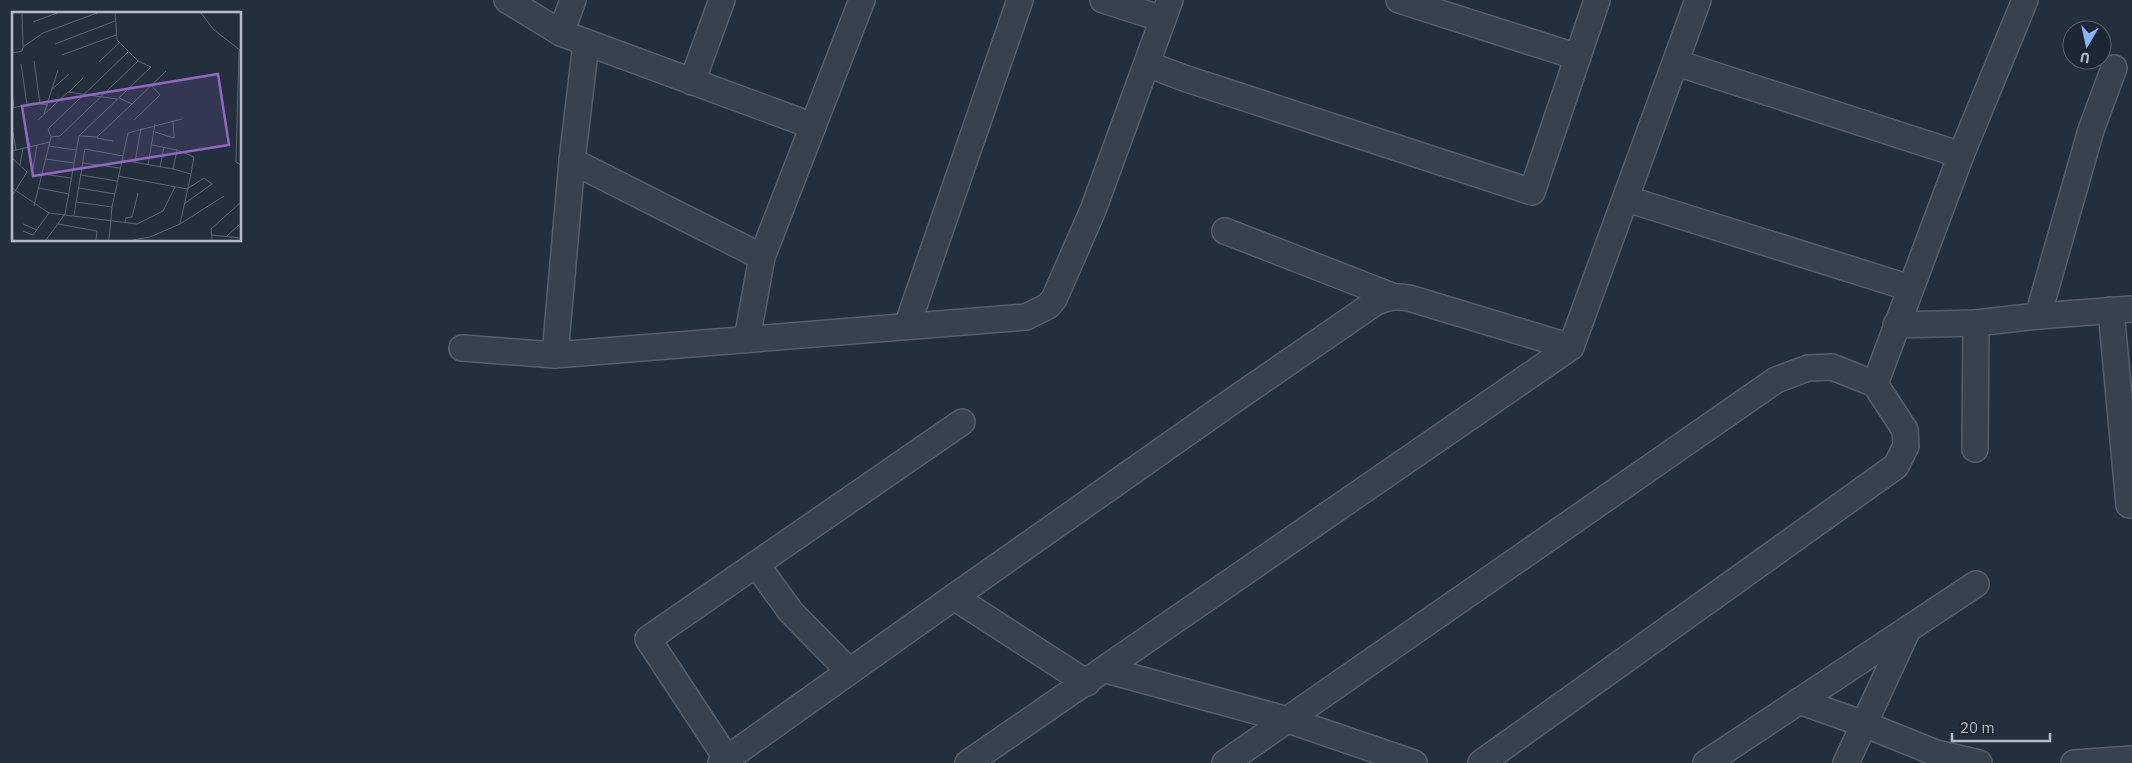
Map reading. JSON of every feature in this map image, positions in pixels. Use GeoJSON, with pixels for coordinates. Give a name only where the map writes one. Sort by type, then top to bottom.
{"type":"FeatureCollection","features":[{"type":"Feature","properties":{"kind":"street"},"geometry":{"type":"LineString","coordinates":[[507,0],[561,33],[813,126]]}},
{"type":"Feature","properties":{"kind":"street"},"geometry":{"type":"LineString","coordinates":[[561,33],[573,0]]}},
{"type":"Feature","properties":{"kind":"street"},"geometry":{"type":"LineString","coordinates":[[692,82],[722,0]]}},
{"type":"Feature","properties":{"kind":"street"},"geometry":{"type":"LineString","coordinates":[[747,339],[762,257],[862,0]]}},
{"type":"Feature","properties":{"kind":"street"},"geometry":{"type":"LineString","coordinates":[[907,326],[1020,0]]}},
{"type":"Feature","properties":{"kind":"street"},"geometry":{"type":"LineString","coordinates":[[462,348],[555,355],[1026,317],[1048,306],[1054,299],[1093,210],[1166,9],[1103,0]]}},
{"type":"Feature","properties":{"kind":"street"},"geometry":{"type":"LineString","coordinates":[[1399,0],[1578,57]]}},
{"type":"Feature","properties":{"kind":"street"},"geometry":{"type":"LineString","coordinates":[[1147,64],[1532,192],[1597,0]]}},
{"type":"Feature","properties":{"kind":"street"},"geometry":{"type":"LineString","coordinates":[[968,763],[1571,346],[1677,63],[1698,0]]}},
{"type":"Feature","properties":{"kind":"street"},"geometry":{"type":"LineString","coordinates":[[1875,384],[2017,2]]}},
{"type":"Feature","properties":{"kind":"street"},"geometry":{"type":"LineString","coordinates":[[555,355],[572,161],[586,43]]}},
{"type":"Feature","properties":{"kind":"street"},"geometry":{"type":"LineString","coordinates":[[1677,63],[1961,155]]}},
{"type":"Feature","properties":{"kind":"street"},"geometry":{"type":"LineString","coordinates":[[2038,316],[2091,130],[2114,68]]}},
{"type":"Feature","properties":{"kind":"street"},"geometry":{"type":"LineString","coordinates":[[572,161],[762,257]]}},
{"type":"Feature","properties":{"kind":"street"},"geometry":{"type":"LineString","coordinates":[[1627,199],[1910,288]]}},
{"type":"Feature","properties":{"kind":"street"},"geometry":{"type":"LineString","coordinates":[[1225,231],[1392,296],[1409,298],[1571,346]]}},
{"type":"Feature","properties":{"kind":"street"},"geometry":{"type":"LineString","coordinates":[[962,422],[648,640],[724,761],[1259,382],[1376,302],[1392,296]]}},
{"type":"Feature","properties":{"kind":"street"},"geometry":{"type":"LineString","coordinates":[[1896,326],[1976,323],[2121,309],[2129,505]]}},
{"type":"Feature","properties":{"kind":"street"},"geometry":{"type":"LineString","coordinates":[[1974,449],[1976,323]]}},
{"type":"Feature","properties":{"kind":"street"},"geometry":{"type":"LineString","coordinates":[[1224,763],[1776,380],[1808,368],[1832,367],[1875,384],[1905,430],[1906,446],[1896,466],[1482,763]]}},
{"type":"Feature","properties":{"kind":"street"},"geometry":{"type":"LineString","coordinates":[[756,564],[791,612],[849,671]]}},
{"type":"Feature","properties":{"kind":"street"},"geometry":{"type":"LineString","coordinates":[[1706,763],[1976,584]]}},
{"type":"Feature","properties":{"kind":"street"},"geometry":{"type":"LineString","coordinates":[[954,597],[1096,676],[1288,720],[1414,763]]}},
{"type":"Feature","properties":{"kind":"street"},"geometry":{"type":"LineString","coordinates":[[1846,763],[1908,629]]}},
{"type":"Feature","properties":{"kind":"street"},"geometry":{"type":"LineString","coordinates":[[1799,701],[1864,724],[1936,758],[1979,763]]}},
{"type":"Feature","properties":{"kind":"street"},"geometry":{"type":"LineString","coordinates":[[2075,763],[2132,759]]}}]}
